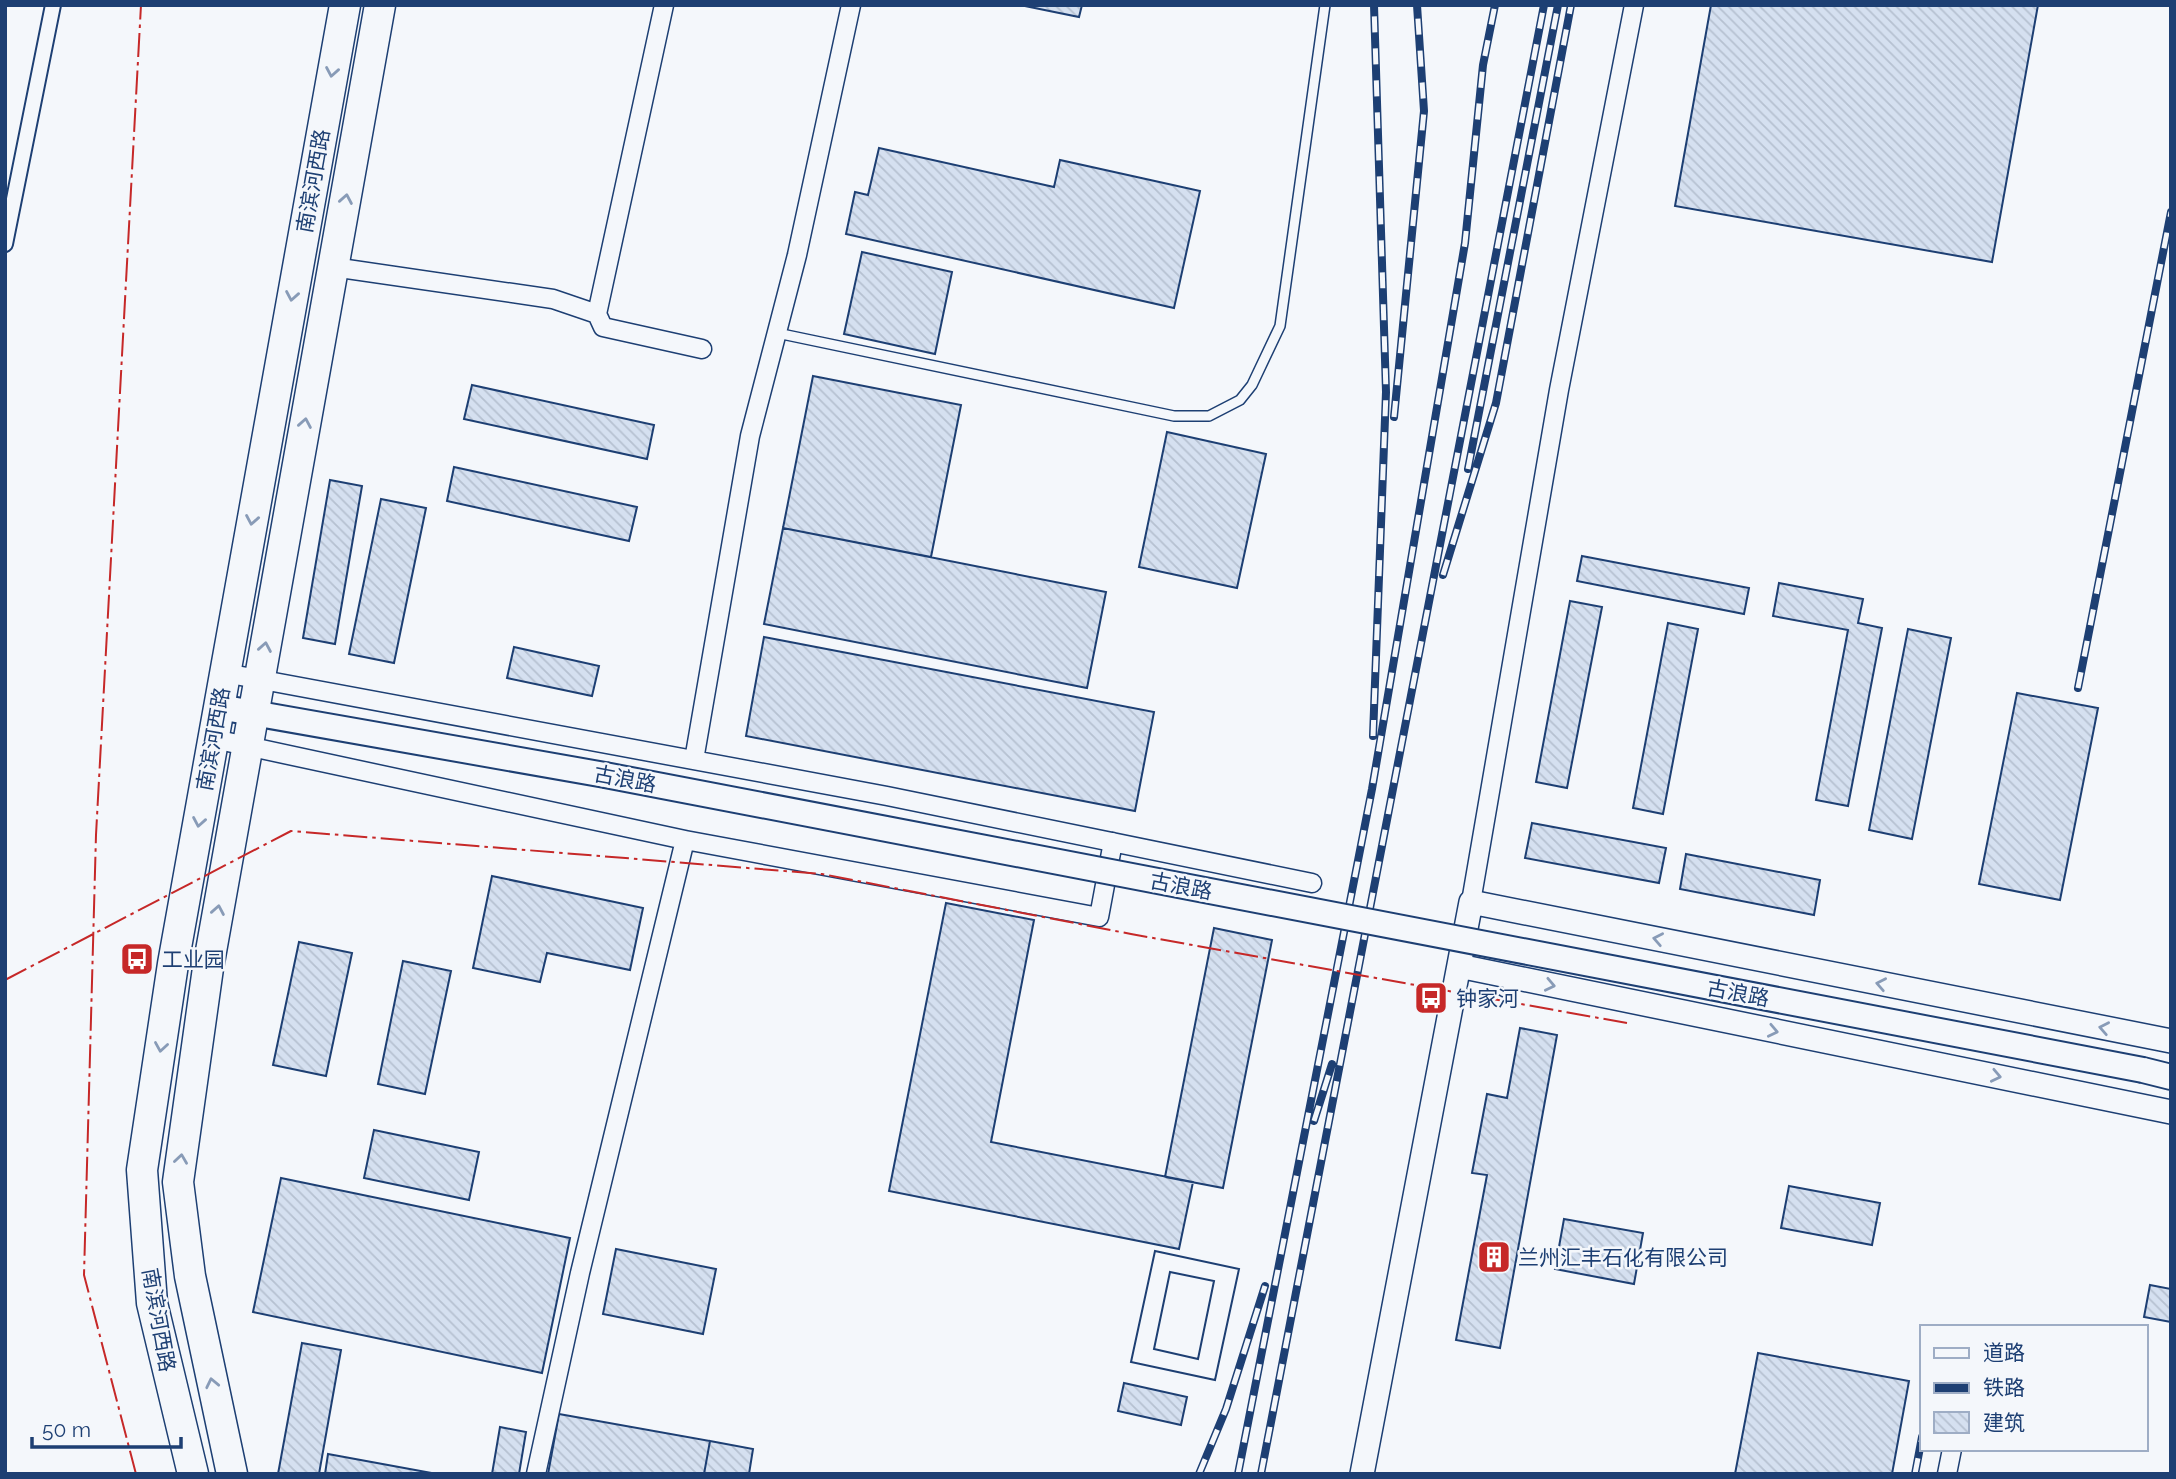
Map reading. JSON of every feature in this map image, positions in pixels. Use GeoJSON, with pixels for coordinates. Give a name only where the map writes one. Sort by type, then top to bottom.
{"type":"FeatureCollection","features":[{"type":"Feature","properties":{"kind":"highway","name":"南滨河西路"},"geometry":{"type":"LineString","coordinates":[[193,1474],[152,1303],[142,1170],[173,964],[345,5]]}},
{"type":"Feature","properties":{"kind":"highway","name":"南滨河西路"},"geometry":{"type":"LineString","coordinates":[[232,1474],[190,1276],[178,1182],[208,968],[380,5]]}},
{"type":"Feature","properties":{"kind":"main road","name":"古浪路"},"geometry":{"type":"LineString","coordinates":[[219,707],[605,775],[2171,1076]]}},
{"type":"Feature","properties":{"kind":"street"},"geometry":{"type":"LineString","coordinates":[[5,244],[53,5]]}},
{"type":"Feature","properties":{"kind":"street"},"geometry":{"type":"LineString","coordinates":[[664,5],[597,314],[603,327],[702,349]]}},
{"type":"Feature","properties":{"kind":"street"},"geometry":{"type":"LineString","coordinates":[[694,760],[750,436],[777,333],[851,5]]}},
{"type":"Feature","properties":{"kind":"street"},"geometry":{"type":"LineString","coordinates":[[1362,1474],[1471,902],[1559,390],[1634,5]]}},
{"type":"Feature","properties":{"kind":"street"},"geometry":{"type":"LineString","coordinates":[[333,267],[554,299],[597,314]]}},
{"type":"Feature","properties":{"kind":"street"},"geometry":{"type":"LineString","coordinates":[[225,673],[694,760],[1312,883]]}},
{"type":"Feature","properties":{"kind":"street"},"geometry":{"type":"LineString","coordinates":[[214,739],[685,839],[1099,918],[1114,842]]}},
{"type":"Feature","properties":{"kind":"street"},"geometry":{"type":"LineString","coordinates":[[537,1474],[583,1259],[685,839]]}},
{"type":"Feature","properties":{"kind":"street","name":"古浪路"},"geometry":{"type":"LineString","coordinates":[[1471,902],[2171,1041]]}},
{"type":"Feature","properties":{"kind":"street","name":"古浪路"},"geometry":{"type":"LineString","coordinates":[[1459,966],[2171,1112]]}},
{"type":"Feature","properties":{"kind":"street"},"geometry":{"type":"LineString","coordinates":[[1947,1474],[1952,1451]]}},
{"type":"Feature","properties":{"kind":"lane"},"geometry":{"type":"LineString","coordinates":[[777,333],[1174,415],[1209,415],[1240,400],[1252,385],[1280,326],[1325,5]]}},
{"type":"Feature","properties":{"kind":"building"},"geometry":{"type":"Polygon","coordinates":[[[1020,5],[1082,5],[1079,17],[1020,5]]]}},
{"type":"Feature","properties":{"kind":"building"},"geometry":{"type":"Polygon","coordinates":[[[1711,5],[2038,5],[1992,262],[1675,206],[1711,5]]]}},
{"type":"Feature","properties":{"kind":"building"},"geometry":{"type":"Polygon","coordinates":[[[879,148],[1054,187],[1060,160],[1200,191],[1174,308],[846,234],[855,192],[868,195],[879,148]]]}},
{"type":"Feature","properties":{"kind":"building"},"geometry":{"type":"Polygon","coordinates":[[[862,252],[952,272],[935,354],[844,334],[862,252]]]}},
{"type":"Feature","properties":{"kind":"building"},"geometry":{"type":"Polygon","coordinates":[[[813,376],[961,405],[931,557],[783,528],[813,376]]]}},
{"type":"Feature","properties":{"kind":"building"},"geometry":{"type":"Polygon","coordinates":[[[472,385],[654,425],[647,459],[464,419],[472,385]]]}},
{"type":"Feature","properties":{"kind":"building"},"geometry":{"type":"Polygon","coordinates":[[[1167,432],[1266,454],[1237,588],[1139,567],[1167,432]]]}},
{"type":"Feature","properties":{"kind":"building"},"geometry":{"type":"Polygon","coordinates":[[[454,467],[637,507],[629,541],[447,501],[454,467]]]}},
{"type":"Feature","properties":{"kind":"building"},"geometry":{"type":"Polygon","coordinates":[[[330,480],[362,486],[335,644],[303,638],[330,480]]]}},
{"type":"Feature","properties":{"kind":"building"},"geometry":{"type":"Polygon","coordinates":[[[381,499],[426,508],[394,663],[349,654],[381,499]]]}},
{"type":"Feature","properties":{"kind":"building"},"geometry":{"type":"Polygon","coordinates":[[[783,528],[1106,592],[1087,688],[764,624],[783,528]]]}},
{"type":"Feature","properties":{"kind":"building"},"geometry":{"type":"Polygon","coordinates":[[[1582,556],[1749,588],[1744,614],[1577,581],[1582,556]]]}},
{"type":"Feature","properties":{"kind":"building"},"geometry":{"type":"Polygon","coordinates":[[[1779,583],[1863,599],[1858,623],[1882,628],[1848,806],[1816,800],[1848,630],[1773,616],[1779,583]]]}},
{"type":"Feature","properties":{"kind":"building"},"geometry":{"type":"Polygon","coordinates":[[[1570,601],[1602,607],[1567,788],[1536,782],[1570,601]]]}},
{"type":"Feature","properties":{"kind":"building"},"geometry":{"type":"Polygon","coordinates":[[[1668,623],[1698,629],[1663,814],[1633,808],[1668,623]]]}},
{"type":"Feature","properties":{"kind":"building"},"geometry":{"type":"Polygon","coordinates":[[[1908,629],[1951,638],[1912,839],[1869,830],[1908,629]]]}},
{"type":"Feature","properties":{"kind":"building"},"geometry":{"type":"Polygon","coordinates":[[[764,637],[1154,712],[1135,811],[746,736],[764,637]]]}},
{"type":"Feature","properties":{"kind":"building"},"geometry":{"type":"Polygon","coordinates":[[[514,647],[599,666],[592,696],[507,678],[514,647]]]}},
{"type":"Feature","properties":{"kind":"building"},"geometry":{"type":"Polygon","coordinates":[[[2017,693],[2098,708],[2060,900],[1979,884],[2017,693]]]}},
{"type":"Feature","properties":{"kind":"building"},"geometry":{"type":"Polygon","coordinates":[[[1532,823],[1666,848],[1659,883],[1525,858],[1532,823]]]}},
{"type":"Feature","properties":{"kind":"building"},"geometry":{"type":"Polygon","coordinates":[[[1686,854],[1820,880],[1814,915],[1680,889],[1686,854]]]}},
{"type":"Feature","properties":{"kind":"building"},"geometry":{"type":"Polygon","coordinates":[[[492,876],[643,908],[630,970],[547,953],[540,982],[473,968],[492,876]]]}},
{"type":"Feature","properties":{"kind":"building"},"geometry":{"type":"Polygon","coordinates":[[[946,903],[1034,920],[991,1142],[1193,1182],[1179,1249],[889,1191],[946,903]]]}},
{"type":"Feature","properties":{"kind":"building"},"geometry":{"type":"Polygon","coordinates":[[[1214,928],[1272,940],[1223,1188],[1165,1177],[1214,928]]]}},
{"type":"Feature","properties":{"kind":"building"},"geometry":{"type":"Polygon","coordinates":[[[299,942],[352,953],[326,1076],[273,1065],[299,942]]]}},
{"type":"Feature","properties":{"kind":"building"},"geometry":{"type":"Polygon","coordinates":[[[403,961],[451,971],[425,1094],[378,1084],[403,961]]]}},
{"type":"Feature","properties":{"kind":"building","name":"兰州汇丰石化有限公司"},"geometry":{"type":"Polygon","coordinates":[[[1520,1028],[1557,1035],[1500,1348],[1456,1340],[1487,1175],[1472,1173],[1487,1094],[1507,1098],[1520,1028]]]}},
{"type":"Feature","properties":{"kind":"building"},"geometry":{"type":"Polygon","coordinates":[[[374,1130],[479,1152],[469,1200],[364,1178],[374,1130]]]}},
{"type":"Feature","properties":{"kind":"building"},"geometry":{"type":"Polygon","coordinates":[[[281,1178],[570,1238],[542,1373],[253,1312],[281,1178]]]}},
{"type":"Feature","properties":{"kind":"building"},"geometry":{"type":"Polygon","coordinates":[[[1789,1186],[1880,1203],[1872,1245],[1781,1228],[1789,1186]]]}},
{"type":"Feature","properties":{"kind":"building"},"geometry":{"type":"Polygon","coordinates":[[[1564,1219],[1643,1233],[1634,1284],[1555,1269],[1564,1219]]]}},
{"type":"Feature","properties":{"kind":"building"},"geometry":{"type":"Polygon","coordinates":[[[616,1249],[716,1269],[703,1334],[603,1314],[616,1249]]]}},
{"type":"Feature","properties":{"kind":"building"},"geometry":{"type":"Polygon","coordinates":[[[1155,1251],[1239,1269],[1215,1380],[1131,1362],[1155,1251]],[[1170,1272],[1154,1349],[1198,1359],[1214,1281],[1170,1272]]]}},
{"type":"Feature","properties":{"kind":"building"},"geometry":{"type":"Polygon","coordinates":[[[1155,1251],[1239,1269],[1215,1380],[1131,1362],[1155,1251]]]}},
{"type":"Feature","properties":{"kind":"building"},"geometry":{"type":"Polygon","coordinates":[[[1170,1272],[1214,1281],[1198,1359],[1154,1349],[1170,1272]]]}},
{"type":"Feature","properties":{"kind":"building"},"geometry":{"type":"Polygon","coordinates":[[[2150,1285],[2171,1289],[2171,1322],[2144,1317],[2150,1285]]]}},
{"type":"Feature","properties":{"kind":"building"},"geometry":{"type":"Polygon","coordinates":[[[302,1343],[341,1350],[319,1474],[278,1474],[302,1343]]]}},
{"type":"Feature","properties":{"kind":"building"},"geometry":{"type":"Polygon","coordinates":[[[1758,1353],[1909,1381],[1892,1474],[1735,1474],[1758,1353]]]}},
{"type":"Feature","properties":{"kind":"building"},"geometry":{"type":"Polygon","coordinates":[[[1124,1383],[1187,1397],[1181,1425],[1118,1411],[1124,1383]]]}},
{"type":"Feature","properties":{"kind":"building"},"geometry":{"type":"Polygon","coordinates":[[[559,1414],[710,1441],[704,1474],[548,1474],[559,1414]]]}},
{"type":"Feature","properties":{"kind":"building"},"geometry":{"type":"Polygon","coordinates":[[[500,1427],[526,1432],[519,1474],[492,1474],[500,1427]]]}},
{"type":"Feature","properties":{"kind":"building"},"geometry":{"type":"Polygon","coordinates":[[[710,1441],[753,1449],[749,1474],[704,1474],[710,1441]]]}},
{"type":"Feature","properties":{"kind":"building"},"geometry":{"type":"Polygon","coordinates":[[[328,1454],[437,1474],[325,1474],[328,1454]]]}},
{"type":"Feature","properties":{"kind":"railway"},"geometry":{"type":"LineString","coordinates":[[1373,736],[1386,392],[1374,5]]}},
{"type":"Feature","properties":{"kind":"railway"},"geometry":{"type":"LineString","coordinates":[[1394,417],[1424,111],[1417,5]]}},
{"type":"Feature","properties":{"kind":"railway"},"geometry":{"type":"LineString","coordinates":[[1238,1474],[1372,789],[1465,243],[1483,65],[1495,5]]}},
{"type":"Feature","properties":{"kind":"railway"},"geometry":{"type":"LineString","coordinates":[[1261,1474],[1544,5]]}},
{"type":"Feature","properties":{"kind":"railway"},"geometry":{"type":"LineString","coordinates":[[1468,469],[1558,5]]}},
{"type":"Feature","properties":{"kind":"railway"},"geometry":{"type":"LineString","coordinates":[[1443,575],[1496,403],[1571,5]]}},
{"type":"Feature","properties":{"kind":"railway"},"geometry":{"type":"LineString","coordinates":[[2078,688],[2171,212]]}},
{"type":"Feature","properties":{"kind":"railway"},"geometry":{"type":"LineString","coordinates":[[1314,1121],[1332,1064]]}},
{"type":"Feature","properties":{"kind":"railway"},"geometry":{"type":"LineString","coordinates":[[1199,1474],[1226,1409],[1265,1286]]}},
{"type":"Feature","properties":{"kind":"railway"},"geometry":{"type":"LineString","coordinates":[[1915,1474],[1920,1448]]}},
{"type":"Feature","properties":{"kind":"power"},"geometry":{"type":"LineString","coordinates":[[136,1474],[84,1275],[96,835],[141,5]]}},
{"type":"Feature","properties":{"kind":"power"},"geometry":{"type":"LineString","coordinates":[[5,980],[291,831],[822,874],[1131,934],[1627,1023]]}},
{"type":"Feature","properties":{"kind":"place","name":"工业园"},"geometry":{"type":"Point","coordinates":[137,959]}},
{"type":"Feature","properties":{"kind":"place","name":"钟家河"},"geometry":{"type":"Point","coordinates":[1431,998]}},
{"type":"Feature","properties":{"kind":"place","name":"兰州汇丰石化有限公司"},"geometry":{"type":"Point","coordinates":[1494,1257]}}]}
